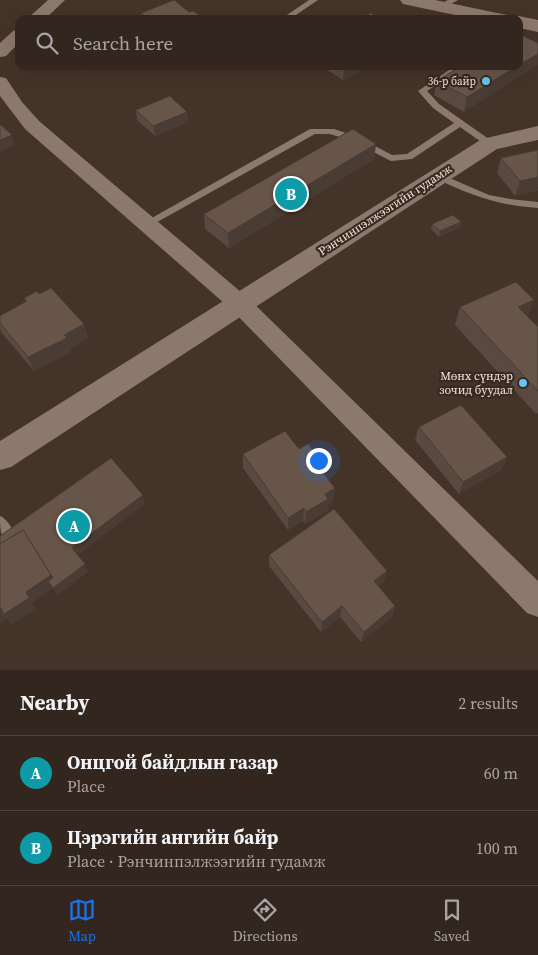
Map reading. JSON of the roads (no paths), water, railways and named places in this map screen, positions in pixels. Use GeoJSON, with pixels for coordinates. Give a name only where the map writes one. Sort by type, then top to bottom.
{"type":"FeatureCollection","features":[{"type":"Feature","properties":{"kind":"street"},"geometry":{"type":"LineString","coordinates":[[40,15],[57,0]]}},
{"type":"Feature","properties":{"kind":"street"},"geometry":{"type":"LineString","coordinates":[[409,0],[448,3],[488,15]]}},
{"type":"Feature","properties":{"kind":"street"},"geometry":{"type":"LineString","coordinates":[[523,23],[538,26]]}},
{"type":"Feature","properties":{"kind":"street"},"geometry":{"type":"LineString","coordinates":[[0,52],[15,38]]}},
{"type":"Feature","properties":{"kind":"street"},"geometry":{"type":"LineString","coordinates":[[0,82],[7,107],[32,125],[240,304],[538,602]]}},
{"type":"Feature","properties":{"kind":"street","name":"Рэнчинпэлжээгийн гудамж"},"geometry":{"type":"LineString","coordinates":[[0,456],[490,144],[538,133]]}},
{"type":"Feature","properties":{"kind":"lane"},"geometry":{"type":"LineString","coordinates":[[291,15],[314,0]]}},
{"type":"Feature","properties":{"kind":"lane"},"geometry":{"type":"LineString","coordinates":[[455,70],[422,91],[436,106],[490,144]]}},
{"type":"Feature","properties":{"kind":"lane"},"geometry":{"type":"LineString","coordinates":[[146,224],[314,131],[331,131],[356,139],[391,158],[409,157],[460,123]]}},
{"type":"Feature","properties":{"kind":"lane"},"geometry":{"type":"LineString","coordinates":[[438,176],[488,199],[515,204],[538,205]]}},
{"type":"Feature","properties":{"kind":"lane"},"geometry":{"type":"LineString","coordinates":[[0,522],[11,540]]}},
{"type":"Feature","properties":{"kind":"place","name":"36-р байр"},"geometry":{"type":"Point","coordinates":[486,81]}},
{"type":"Feature","properties":{"kind":"place","name":"Цэрэгийн ангийн байр"},"geometry":{"type":"Point","coordinates":[291,194]}},
{"type":"Feature","properties":{"kind":"place","name":"Мөнх сүндэр зочид буудал"},"geometry":{"type":"Point","coordinates":[523,383]}},
{"type":"Feature","properties":{"kind":"place","name":"Онцгой байдлын газар"},"geometry":{"type":"Point","coordinates":[74,526]}}]}
